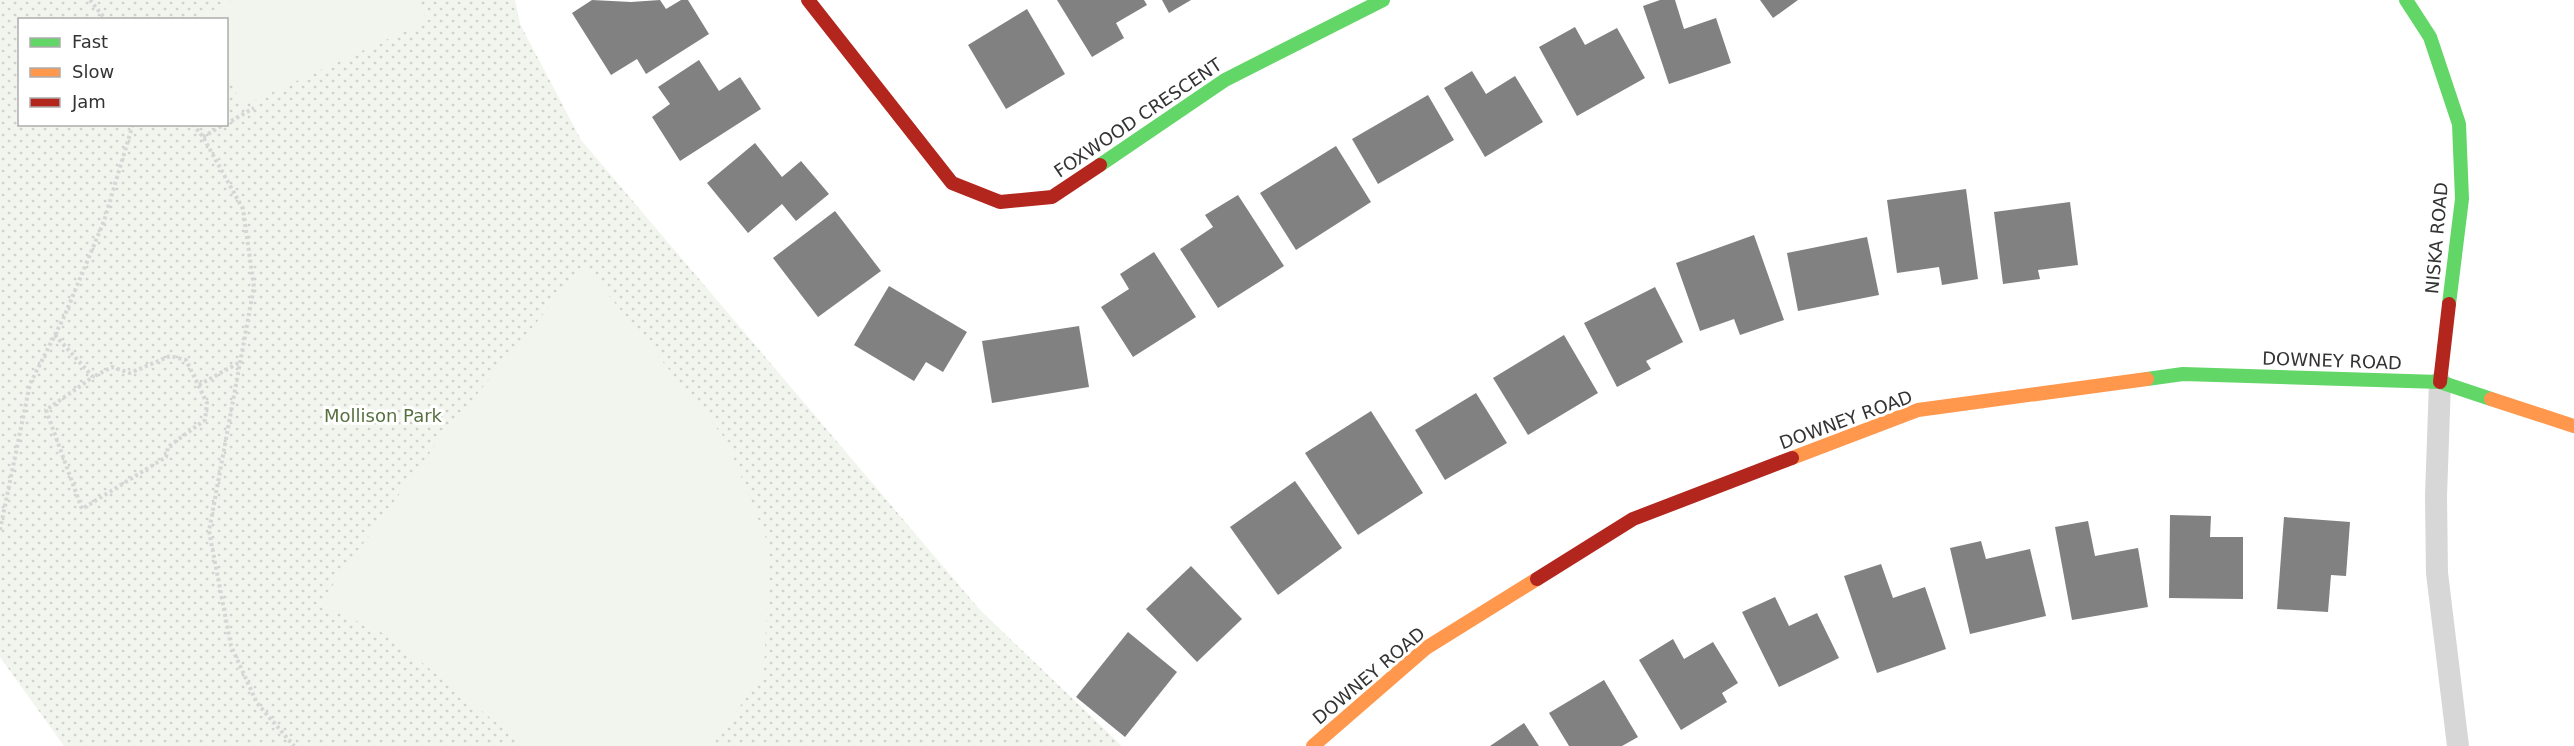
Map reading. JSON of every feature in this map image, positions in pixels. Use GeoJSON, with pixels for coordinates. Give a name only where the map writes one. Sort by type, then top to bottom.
{"type":"FeatureCollection","features":[{"type":"Feature","properties":{"kind":"main road","name":"FOXWOOD CRESCENT"},"geometry":{"type":"LineString","coordinates":[[808,0],[952,183],[1000,202],[1052,196],[1225,80],[1383,0]]}},
{"type":"Feature","properties":{"kind":"main road","name":"NISKA ROAD"},"geometry":{"type":"LineString","coordinates":[[2406,0],[2430,37],[2459,124],[2462,199],[2440,382]]}},
{"type":"Feature","properties":{"kind":"main road","name":"DOWNEY ROAD"},"geometry":{"type":"LineString","coordinates":[[1313,746],[1426,648],[1634,519],[1918,410],[2183,374],[2440,382],[2574,426]]}},
{"type":"Feature","properties":{"kind":"lane"},"geometry":{"type":"LineString","coordinates":[[2440,382],[2436,496],[2437,573],[2458,746]]}},
{"type":"Feature","properties":{"kind":"path"},"geometry":{"type":"LineString","coordinates":[[90,0],[104,18]]}},
{"type":"Feature","properties":{"kind":"path"},"geometry":{"type":"LineString","coordinates":[[228,123],[254,108]]}},
{"type":"Feature","properties":{"kind":"path"},"geometry":{"type":"LineString","coordinates":[[0,530],[30,384],[55,335],[104,221],[132,126]]}},
{"type":"Feature","properties":{"kind":"path"},"geometry":{"type":"LineString","coordinates":[[195,126],[243,209],[254,287],[209,531],[231,646],[257,703],[294,746]]}},
{"type":"Feature","properties":{"kind":"path"},"geometry":{"type":"LineString","coordinates":[[203,137],[222,126]]}},
{"type":"Feature","properties":{"kind":"path"},"geometry":{"type":"LineString","coordinates":[[55,335],[93,377]]}},
{"type":"Feature","properties":{"kind":"path"},"geometry":{"type":"LineString","coordinates":[[170,356],[186,360],[207,403],[205,420],[168,447],[166,457],[82,509],[46,410],[93,377],[112,368],[130,373],[170,356]]}},
{"type":"Feature","properties":{"kind":"path"},"geometry":{"type":"LineString","coordinates":[[199,385],[241,362]]}},
{"type":"Feature","properties":{"kind":"green space","name":"Mollison Park"},"geometry":{"type":"Polygon","coordinates":[[[0,0],[515,0],[520,24],[581,140],[980,610],[1122,746],[64,746],[0,657],[0,0]]]}},
{"type":"Feature","properties":{"kind":"green space"},"geometry":{"type":"Polygon","coordinates":[[[235,0],[418,0],[427,21],[242,106],[228,74],[228,18],[201,18],[200,16],[235,0]]]}},
{"type":"Feature","properties":{"kind":"green space"},"geometry":{"type":"Polygon","coordinates":[[[584,265],[727,441],[769,546],[764,672],[712,746],[525,746],[389,636],[319,604],[439,440],[584,265]]]}},
{"type":"Feature","properties":{"kind":"building"},"geometry":{"type":"Polygon","coordinates":[[[592,0],[631,2],[660,0],[666,9],[681,0],[688,0],[709,34],[646,74],[637,59],[611,75],[572,13],[592,0]]]}},
{"type":"Feature","properties":{"kind":"building"},"geometry":{"type":"Polygon","coordinates":[[[1057,0],[1144,0],[1147,5],[1116,23],[1124,38],[1092,57],[1057,0]]]}},
{"type":"Feature","properties":{"kind":"building"},"geometry":{"type":"Polygon","coordinates":[[[1162,0],[1191,0],[1169,13],[1162,0]]]}},
{"type":"Feature","properties":{"kind":"building"},"geometry":{"type":"Polygon","coordinates":[[[1660,0],[1675,0],[1684,29],[1716,18],[1731,63],[1669,84],[1643,6],[1660,0]]]}},
{"type":"Feature","properties":{"kind":"building"},"geometry":{"type":"Polygon","coordinates":[[[1760,0],[1798,0],[1773,18],[1760,0]]]}},
{"type":"Feature","properties":{"kind":"building"},"geometry":{"type":"Polygon","coordinates":[[[1027,9],[1065,74],[1006,109],[968,45],[1027,9]]]}},
{"type":"Feature","properties":{"kind":"building"},"geometry":{"type":"Polygon","coordinates":[[[1575,27],[1585,45],[1617,28],[1645,78],[1577,116],[1539,47],[1575,27]]]}},
{"type":"Feature","properties":{"kind":"building"},"geometry":{"type":"Polygon","coordinates":[[[699,60],[719,91],[740,77],[761,109],[680,161],[652,117],[670,104],[658,87],[699,60]]]}},
{"type":"Feature","properties":{"kind":"building"},"geometry":{"type":"Polygon","coordinates":[[[1472,71],[1486,94],[1515,76],[1543,122],[1485,157],[1444,88],[1472,71]]]}},
{"type":"Feature","properties":{"kind":"building"},"geometry":{"type":"Polygon","coordinates":[[[1428,95],[1454,140],[1378,184],[1352,139],[1428,95]]]}},
{"type":"Feature","properties":{"kind":"building"},"geometry":{"type":"Polygon","coordinates":[[[755,143],[782,177],[801,161],[829,194],[796,221],[782,204],[748,233],[707,183],[755,143]]]}},
{"type":"Feature","properties":{"kind":"building"},"geometry":{"type":"Polygon","coordinates":[[[1336,146],[1371,202],[1296,250],[1260,193],[1336,146]]]}},
{"type":"Feature","properties":{"kind":"building"},"geometry":{"type":"Polygon","coordinates":[[[1966,189],[1978,279],[1942,285],[1939,267],[1897,273],[1887,200],[1966,189]]]}},
{"type":"Feature","properties":{"kind":"building"},"geometry":{"type":"Polygon","coordinates":[[[1238,195],[1284,266],[1218,308],[1180,249],[1213,227],[1205,215],[1238,195]]]}},
{"type":"Feature","properties":{"kind":"building"},"geometry":{"type":"Polygon","coordinates":[[[2070,202],[2078,265],[2038,270],[2040,279],[2003,284],[1994,212],[2070,202]]]}},
{"type":"Feature","properties":{"kind":"building"},"geometry":{"type":"Polygon","coordinates":[[[835,211],[881,271],[818,317],[773,258],[835,211]]]}},
{"type":"Feature","properties":{"kind":"building"},"geometry":{"type":"Polygon","coordinates":[[[1754,235],[1784,320],[1740,335],[1734,319],[1700,331],[1676,263],[1754,235]]]}},
{"type":"Feature","properties":{"kind":"building"},"geometry":{"type":"Polygon","coordinates":[[[1867,237],[1879,295],[1798,311],[1787,253],[1867,237]]]}},
{"type":"Feature","properties":{"kind":"building"},"geometry":{"type":"Polygon","coordinates":[[[1154,252],[1196,317],[1133,357],[1101,307],[1129,289],[1120,274],[1154,252]]]}},
{"type":"Feature","properties":{"kind":"building"},"geometry":{"type":"Polygon","coordinates":[[[889,286],[967,332],[943,372],[926,362],[914,381],[854,345],[889,286]]]}},
{"type":"Feature","properties":{"kind":"building"},"geometry":{"type":"Polygon","coordinates":[[[1655,287],[1683,342],[1646,361],[1651,369],[1617,387],[1584,323],[1655,287]]]}},
{"type":"Feature","properties":{"kind":"building"},"geometry":{"type":"Polygon","coordinates":[[[1079,326],[1089,387],[992,403],[982,341],[1079,326]]]}},
{"type":"Feature","properties":{"kind":"building"},"geometry":{"type":"Polygon","coordinates":[[[1564,335],[1598,393],[1528,435],[1493,378],[1564,335]]]}},
{"type":"Feature","properties":{"kind":"building"},"geometry":{"type":"Polygon","coordinates":[[[1476,393],[1507,443],[1445,480],[1415,430],[1476,393]]]}},
{"type":"Feature","properties":{"kind":"building"},"geometry":{"type":"Polygon","coordinates":[[[1371,411],[1423,493],[1358,535],[1305,453],[1371,411]]]}},
{"type":"Feature","properties":{"kind":"building"},"geometry":{"type":"Polygon","coordinates":[[[1295,481],[1342,548],[1278,595],[1230,527],[1295,481]]]}},
{"type":"Feature","properties":{"kind":"building"},"geometry":{"type":"Polygon","coordinates":[[[2170,515],[2211,516],[2210,537],[2243,537],[2243,599],[2169,598],[2170,515]]]}},
{"type":"Feature","properties":{"kind":"building"},"geometry":{"type":"Polygon","coordinates":[[[2284,517],[2350,522],[2346,576],[2331,575],[2328,612],[2277,609],[2284,517]]]}},
{"type":"Feature","properties":{"kind":"building"},"geometry":{"type":"Polygon","coordinates":[[[2088,521],[2095,556],[2138,548],[2148,607],[2072,620],[2055,527],[2088,521]]]}},
{"type":"Feature","properties":{"kind":"building"},"geometry":{"type":"Polygon","coordinates":[[[1981,541],[1986,559],[2030,549],[2046,616],[1970,634],[1950,548],[1981,541]]]}},
{"type":"Feature","properties":{"kind":"building"},"geometry":{"type":"Polygon","coordinates":[[[1881,564],[1893,598],[1925,587],[1946,649],[1877,673],[1844,576],[1881,564]]]}},
{"type":"Feature","properties":{"kind":"building"},"geometry":{"type":"Polygon","coordinates":[[[1191,566],[1242,619],[1197,662],[1146,609],[1191,566]]]}},
{"type":"Feature","properties":{"kind":"building"},"geometry":{"type":"Polygon","coordinates":[[[1775,597],[1789,626],[1817,613],[1839,658],[1779,687],[1742,612],[1775,597]]]}},
{"type":"Feature","properties":{"kind":"building"},"geometry":{"type":"Polygon","coordinates":[[[1128,632],[1177,672],[1125,737],[1076,697],[1128,632]]]}},
{"type":"Feature","properties":{"kind":"building"},"geometry":{"type":"Polygon","coordinates":[[[1673,639],[1684,659],[1713,642],[1738,683],[1722,693],[1727,702],[1681,730],[1639,660],[1673,639]]]}},
{"type":"Feature","properties":{"kind":"building"},"geometry":{"type":"Polygon","coordinates":[[[1604,680],[1638,737],[1622,746],[1569,746],[1549,713],[1604,680]]]}},
{"type":"Feature","properties":{"kind":"building"},"geometry":{"type":"Polygon","coordinates":[[[1524,723],[1539,746],[1490,746],[1524,723]]]}},
{"type":"Feature","properties":{"kind":"traffic: fast"},"geometry":{"type":"LineString","coordinates":[[1100,165],[1225,80],[1383,0]]}},
{"type":"Feature","properties":{"kind":"traffic: fast"},"geometry":{"type":"LineString","coordinates":[[2406,0],[2430,37],[2459,124],[2462,199],[2449,304]]}},
{"type":"Feature","properties":{"kind":"traffic: fast"},"geometry":{"type":"LineString","coordinates":[[2147,379],[2183,374],[2440,382],[2491,399]]}},
{"type":"Feature","properties":{"kind":"traffic: slow"},"geometry":{"type":"LineString","coordinates":[[1792,458],[1918,410],[2147,379]]}},
{"type":"Feature","properties":{"kind":"traffic: slow"},"geometry":{"type":"LineString","coordinates":[[2491,399],[2574,426]]}},
{"type":"Feature","properties":{"kind":"traffic: slow"},"geometry":{"type":"LineString","coordinates":[[1313,746],[1426,648],[1537,579]]}},
{"type":"Feature","properties":{"kind":"traffic: jam"},"geometry":{"type":"LineString","coordinates":[[808,0],[952,183],[1000,202],[1052,197],[1100,165]]}},
{"type":"Feature","properties":{"kind":"traffic: jam"},"geometry":{"type":"LineString","coordinates":[[2440,382],[2449,304]]}},
{"type":"Feature","properties":{"kind":"traffic: jam"},"geometry":{"type":"LineString","coordinates":[[1537,579],[1633,519],[1792,458]]}}]}
